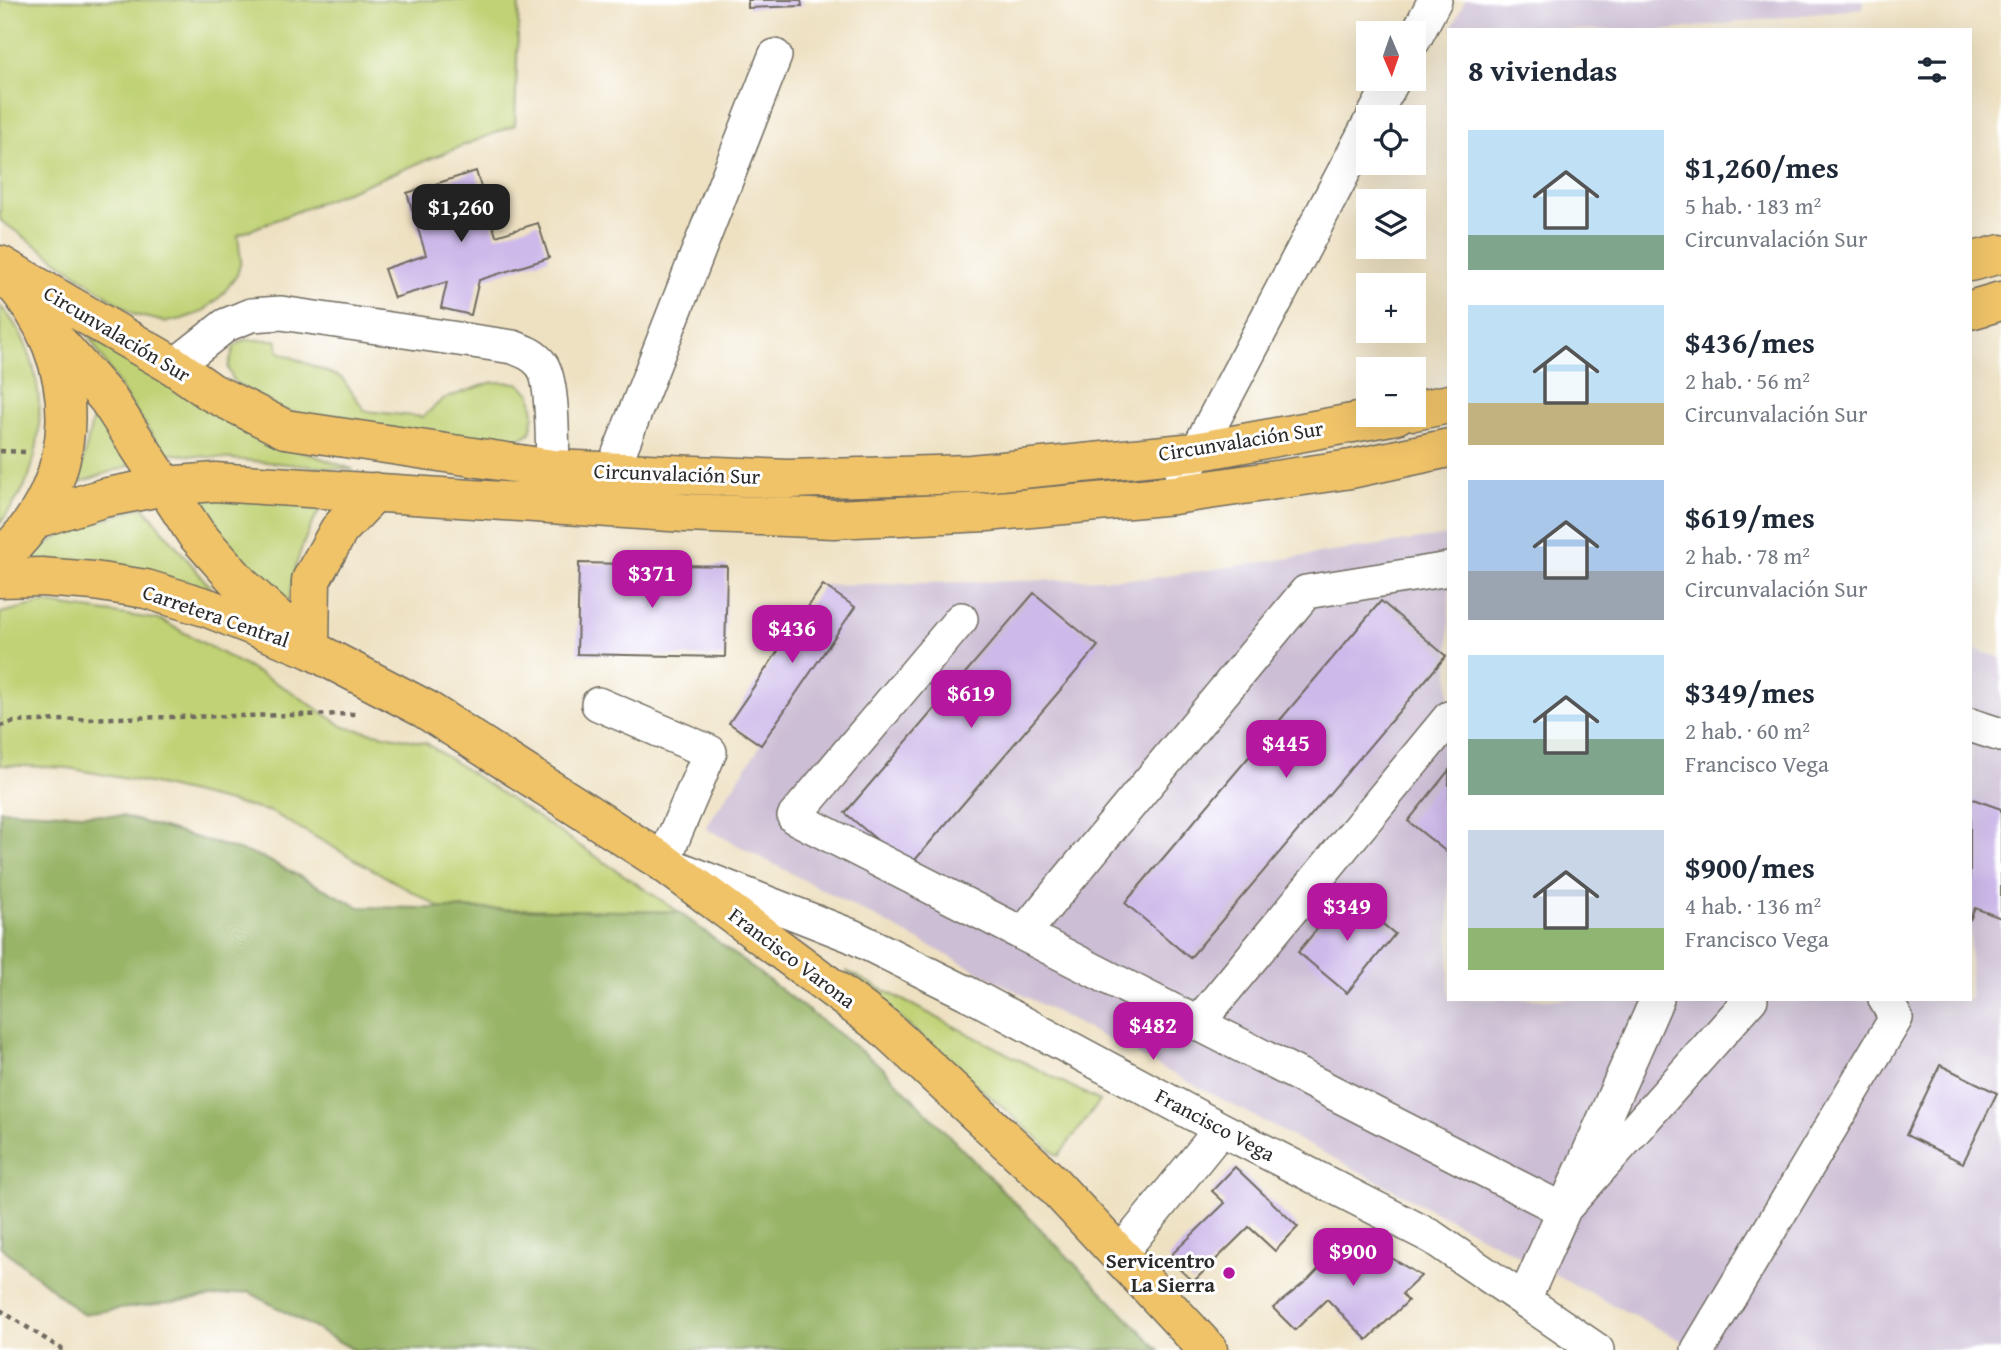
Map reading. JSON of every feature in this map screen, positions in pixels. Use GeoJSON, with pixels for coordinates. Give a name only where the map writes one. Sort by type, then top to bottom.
{"type":"FeatureCollection","features":[{"type":"Feature","properties":{"kind":"main road"},"geometry":{"type":"LineString","coordinates":[[1972,261],[2001,254]]}},
{"type":"Feature","properties":{"kind":"main road","name":"Circunvalación Sur"},"geometry":{"type":"LineString","coordinates":[[0,267],[174,366],[211,392],[285,429],[553,469],[605,489],[834,519],[987,512],[1174,495],[1351,469],[1447,448]]}},
{"type":"Feature","properties":{"kind":"main road","name":"Carretera Central"},"geometry":{"type":"LineString","coordinates":[[0,267],[27,297],[47,330],[108,399],[196,534],[243,587],[310,649]]}},
{"type":"Feature","properties":{"kind":"main road"},"geometry":{"type":"LineString","coordinates":[[1972,309],[2001,301]]}},
{"type":"Feature","properties":{"kind":"main road","name":"Carretera Central"},"geometry":{"type":"LineString","coordinates":[[0,558],[13,547],[35,519],[52,487],[62,452],[66,421],[65,390],[58,359],[47,330]]}},
{"type":"Feature","properties":{"kind":"main road"},"geometry":{"type":"LineString","coordinates":[[1426,409],[1447,404]]}},
{"type":"Feature","properties":{"kind":"main road","name":"Circunvalación Sur"},"geometry":{"type":"LineString","coordinates":[[35,519],[103,498],[165,486],[215,481],[375,492],[605,489],[788,479],[971,474],[1195,452],[1356,422]]}},
{"type":"Feature","properties":{"kind":"main road"},"geometry":{"type":"LineString","coordinates":[[310,649],[312,580],[340,530],[375,492]]}},
{"type":"Feature","properties":{"kind":"main road","name":"Carretera Central"},"geometry":{"type":"LineString","coordinates":[[0,578],[41,577],[146,589],[208,608],[310,649]]}},
{"type":"Feature","properties":{"kind":"main road","name":"Francisco Varona"},"geometry":{"type":"LineString","coordinates":[[310,649],[425,709],[663,862],[883,1026],[1052,1183],[1208,1350]]}},
{"type":"Feature","properties":{"kind":"street"},"geometry":{"type":"LineString","coordinates":[[1424,21],[1435,0]]}},
{"type":"Feature","properties":{"kind":"street"},"geometry":{"type":"LineString","coordinates":[[605,489],[775,57]]}},
{"type":"Feature","properties":{"kind":"street"},"geometry":{"type":"LineString","coordinates":[[1174,495],[1356,149]]}},
{"type":"Feature","properties":{"kind":"street"},"geometry":{"type":"LineString","coordinates":[[174,366],[226,325],[251,315],[281,313],[513,347],[530,353],[543,365],[549,382],[553,469]]}},
{"type":"Feature","properties":{"kind":"street"},"geometry":{"type":"LineString","coordinates":[[1023,934],[1307,592],[1447,569]]}},
{"type":"Feature","properties":{"kind":"street"},"geometry":{"type":"LineString","coordinates":[[961,619],[794,817],[1563,1210]]}},
{"type":"Feature","properties":{"kind":"street"},"geometry":{"type":"LineString","coordinates":[[598,704],[710,752],[663,862]]}},
{"type":"Feature","properties":{"kind":"street"},"geometry":{"type":"LineString","coordinates":[[1198,1023],[1447,720]]}},
{"type":"Feature","properties":{"kind":"street"},"geometry":{"type":"LineString","coordinates":[[1972,726],[2001,736]]}},
{"type":"Feature","properties":{"kind":"street","name":"Francisco Vega"},"geometry":{"type":"LineString","coordinates":[[663,862],[852,936],[971,995],[1221,1129],[1432,1237],[1597,1350]]}},
{"type":"Feature","properties":{"kind":"street"},"geometry":{"type":"LineString","coordinates":[[1524,1300],[1656,1001]]}},
{"type":"Feature","properties":{"kind":"street"},"geometry":{"type":"LineString","coordinates":[[1563,1210],[1749,1001]]}},
{"type":"Feature","properties":{"kind":"street"},"geometry":{"type":"LineString","coordinates":[[1698,1350],[1896,1018],[1886,1001]]}},
{"type":"Feature","properties":{"kind":"street"},"geometry":{"type":"LineString","coordinates":[[1119,1255],[1221,1129]]}},
{"type":"Feature","properties":{"kind":"path"},"geometry":{"type":"LineString","coordinates":[[0,726],[15,722],[113,718],[356,714]]}},
{"type":"Feature","properties":{"kind":"path"},"geometry":{"type":"LineString","coordinates":[[0,1310],[63,1350]]}},
{"type":"Feature","properties":{"kind":"shaded area"},"geometry":{"type":"Polygon","coordinates":[[[1465,0],[1864,0],[1863,8],[1688,28],[1452,28],[1465,0]]]}},
{"type":"Feature","properties":{"kind":"shaded area"},"geometry":{"type":"Polygon","coordinates":[[[1447,535],[1447,1001],[1972,1001],[1972,648],[2001,658],[2001,1350],[1699,1350],[705,828],[761,745],[823,585],[1152,578],[1447,535]]]}},
{"type":"Feature","properties":{"kind":"green space"},"geometry":{"type":"Polygon","coordinates":[[[0,0],[519,0],[515,125],[238,235],[241,261],[237,275],[222,295],[202,312],[166,322],[135,315],[0,220],[0,0]]]}},
{"type":"Feature","properties":{"kind":"green space"},"geometry":{"type":"Polygon","coordinates":[[[0,306],[25,342],[32,363],[37,385],[39,430],[28,479],[0,524],[0,306]]]}},
{"type":"Feature","properties":{"kind":"green space"},"geometry":{"type":"Polygon","coordinates":[[[88,335],[243,430],[354,470],[165,453],[131,405],[88,335]]]}},
{"type":"Feature","properties":{"kind":"green space"},"geometry":{"type":"Polygon","coordinates":[[[244,340],[276,340],[279,352],[342,378],[365,411],[423,417],[443,399],[493,382],[518,383],[531,394],[534,415],[530,433],[499,450],[349,430],[276,407],[234,382],[228,368],[234,347],[244,340]]]}},
{"type":"Feature","properties":{"kind":"green space"},"geometry":{"type":"Polygon","coordinates":[[[95,409],[131,465],[78,483],[95,409]]]}},
{"type":"Feature","properties":{"kind":"green space"},"geometry":{"type":"Polygon","coordinates":[[[194,496],[325,501],[301,549],[289,601],[254,575],[230,551],[194,496]]]}},
{"type":"Feature","properties":{"kind":"green space"},"geometry":{"type":"Polygon","coordinates":[[[143,506],[216,594],[22,561],[63,534],[143,506]]]}},
{"type":"Feature","properties":{"kind":"green space"},"geometry":{"type":"Polygon","coordinates":[[[43,603],[161,620],[289,690],[344,727],[426,743],[679,912],[441,908],[271,812],[154,784],[68,768],[0,765],[0,613],[43,603]]]}},
{"type":"Feature","properties":{"kind":"green space"},"geometry":{"type":"Polygon","coordinates":[[[0,810],[122,816],[262,857],[359,907],[679,912],[882,1067],[1159,1350],[354,1350],[249,1292],[82,1314],[0,1246],[0,810]]]}},
{"type":"Feature","properties":{"kind":"green space"},"geometry":{"type":"Polygon","coordinates":[[[846,971],[1100,1101],[1058,1156],[846,971]]]}},
{"type":"Feature","properties":{"kind":"building"},"geometry":{"type":"Polygon","coordinates":[[[748,0],[801,0],[802,6],[748,8],[748,0]]]}},
{"type":"Feature","properties":{"kind":"building"},"geometry":{"type":"Polygon","coordinates":[[[476,171],[496,236],[538,223],[549,258],[479,280],[471,315],[441,308],[447,282],[394,298],[384,269],[426,255],[407,193],[476,171]]]}},
{"type":"Feature","properties":{"kind":"building"},"geometry":{"type":"Polygon","coordinates":[[[579,563],[727,566],[725,657],[577,654],[579,563]]]}},
{"type":"Feature","properties":{"kind":"building"},"geometry":{"type":"Polygon","coordinates":[[[823,585],[855,607],[761,745],[729,723],[823,585]]]}},
{"type":"Feature","properties":{"kind":"building"},"geometry":{"type":"Polygon","coordinates":[[[1034,593],[1098,646],[909,867],[845,813],[1034,593]]]}},
{"type":"Feature","properties":{"kind":"building"},"geometry":{"type":"Polygon","coordinates":[[[1381,601],[1446,656],[1190,958],[1125,903],[1381,601]]]}},
{"type":"Feature","properties":{"kind":"building"},"geometry":{"type":"Polygon","coordinates":[[[1447,772],[1447,852],[1408,821],[1447,772]]]}},
{"type":"Feature","properties":{"kind":"building"},"geometry":{"type":"Polygon","coordinates":[[[1972,799],[2001,809],[2001,918],[1975,908],[1972,915],[1972,799]]]}},
{"type":"Feature","properties":{"kind":"building"},"geometry":{"type":"Polygon","coordinates":[[[1346,894],[1395,934],[1347,993],[1298,952],[1346,894]]]}},
{"type":"Feature","properties":{"kind":"building"},"geometry":{"type":"Polygon","coordinates":[[[1940,1065],[1997,1093],[1963,1163],[1906,1135],[1940,1065]]]}},
{"type":"Feature","properties":{"kind":"building"},"geometry":{"type":"Polygon","coordinates":[[[1235,1167],[1298,1227],[1275,1251],[1249,1227],[1193,1282],[1168,1258],[1225,1203],[1212,1191],[1235,1167]]]}},
{"type":"Feature","properties":{"kind":"building"},"geometry":{"type":"Polygon","coordinates":[[[1352,1234],[1421,1276],[1402,1294],[1408,1301],[1367,1340],[1327,1299],[1295,1330],[1273,1308],[1309,1279],[1352,1234]]]}},
{"type":"Feature","properties":{"kind":"place","name":"Servicentro La Sierra"},"geometry":{"type":"Point","coordinates":[1229,1273]}}]}
